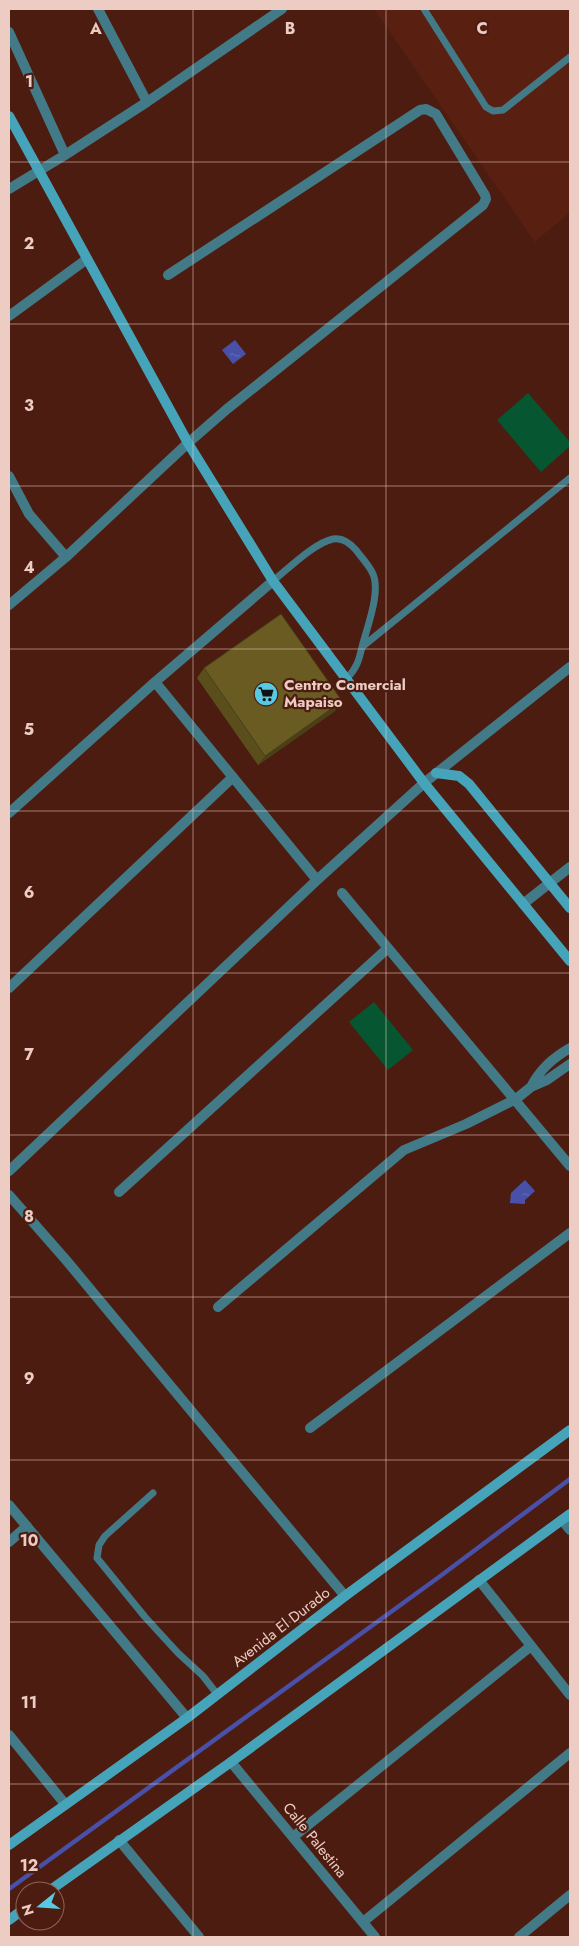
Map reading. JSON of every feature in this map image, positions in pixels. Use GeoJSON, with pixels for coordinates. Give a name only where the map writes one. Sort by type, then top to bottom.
{"type":"FeatureCollection","features":[{"type":"Feature","properties":{"kind":"main road"},"geometry":{"type":"LineString","coordinates":[[9,116],[188,443],[273,581],[424,783],[570,960]]}},
{"type":"Feature","properties":{"kind":"main road"},"geometry":{"type":"LineString","coordinates":[[436,773],[459,776],[469,784],[570,908]]}},
{"type":"Feature","properties":{"kind":"main road","name":"Avenida El Durado"},"geometry":{"type":"LineString","coordinates":[[9,1845],[187,1718],[345,1596],[570,1430]]}},
{"type":"Feature","properties":{"kind":"main road"},"geometry":{"type":"LineString","coordinates":[[63,1881],[231,1762],[566,1517]]}},
{"type":"Feature","properties":{"kind":"street"},"geometry":{"type":"LineString","coordinates":[[98,9],[146,102]]}},
{"type":"Feature","properties":{"kind":"street"},"geometry":{"type":"LineString","coordinates":[[9,189],[146,102],[282,9]]}},
{"type":"Feature","properties":{"kind":"street"},"geometry":{"type":"LineString","coordinates":[[9,32],[65,155]]}},
{"type":"Feature","properties":{"kind":"street"},"geometry":{"type":"LineString","coordinates":[[9,605],[66,557],[188,443],[482,205],[486,199],[436,114],[426,109],[420,110],[168,275]]}},
{"type":"Feature","properties":{"kind":"street"},"geometry":{"type":"LineString","coordinates":[[9,316],[87,260]]}},
{"type":"Feature","properties":{"kind":"street"},"geometry":{"type":"LineString","coordinates":[[9,476],[29,514],[66,557]]}},
{"type":"Feature","properties":{"kind":"street"},"geometry":{"type":"LineString","coordinates":[[9,812],[155,682],[273,581]]}},
{"type":"Feature","properties":{"kind":"street"},"geometry":{"type":"LineString","coordinates":[[9,1171],[317,880],[424,783],[570,667]]}},
{"type":"Feature","properties":{"kind":"street"},"geometry":{"type":"LineString","coordinates":[[155,682],[317,880]]}},
{"type":"Feature","properties":{"kind":"street"},"geometry":{"type":"LineString","coordinates":[[9,988],[233,777]]}},
{"type":"Feature","properties":{"kind":"street"},"geometry":{"type":"LineString","coordinates":[[523,904],[570,867]]}},
{"type":"Feature","properties":{"kind":"street"},"geometry":{"type":"LineString","coordinates":[[342,893],[516,1099],[570,1166]]}},
{"type":"Feature","properties":{"kind":"street"},"geometry":{"type":"LineString","coordinates":[[119,1192],[388,948]]}},
{"type":"Feature","properties":{"kind":"street"},"geometry":{"type":"LineString","coordinates":[[531,1087],[539,1071],[570,1048]]}},
{"type":"Feature","properties":{"kind":"street"},"geometry":{"type":"LineString","coordinates":[[218,1307],[404,1150],[466,1124],[516,1099],[531,1087],[547,1080],[570,1064]]}},
{"type":"Feature","properties":{"kind":"street"},"geometry":{"type":"LineString","coordinates":[[9,1195],[66,1260],[345,1596]]}},
{"type":"Feature","properties":{"kind":"street"},"geometry":{"type":"LineString","coordinates":[[310,1428],[570,1233]]}},
{"type":"Feature","properties":{"kind":"street"},"geometry":{"type":"LineString","coordinates":[[9,1505],[187,1718]]}},
{"type":"Feature","properties":{"kind":"street"},"geometry":{"type":"LineString","coordinates":[[566,1517],[570,1530]]}},
{"type":"Feature","properties":{"kind":"street"},"geometry":{"type":"LineString","coordinates":[[9,1542],[27,1526]]}},
{"type":"Feature","properties":{"kind":"street"},"geometry":{"type":"LineString","coordinates":[[479,1580],[570,1695]]}},
{"type":"Feature","properties":{"kind":"street"},"geometry":{"type":"LineString","coordinates":[[293,1837],[531,1646]]}},
{"type":"Feature","properties":{"kind":"street"},"geometry":{"type":"LineString","coordinates":[[9,1735],[66,1804]]}},
{"type":"Feature","properties":{"kind":"street"},"geometry":{"type":"LineString","coordinates":[[363,1922],[570,1753]]}},
{"type":"Feature","properties":{"kind":"street","name":"Calle Palestina"},"geometry":{"type":"LineString","coordinates":[[231,1762],[375,1937]]}},
{"type":"Feature","properties":{"kind":"street"},"geometry":{"type":"LineString","coordinates":[[119,1840],[199,1937]]}},
{"type":"Feature","properties":{"kind":"street"},"geometry":{"type":"LineString","coordinates":[[519,1937],[570,1895]]}},
{"type":"Feature","properties":{"kind":"lane"},"geometry":{"type":"LineString","coordinates":[[424,9],[486,107],[493,111],[503,110],[570,57]]}},
{"type":"Feature","properties":{"kind":"lane"},"geometry":{"type":"LineString","coordinates":[[362,647],[570,478]]}},
{"type":"Feature","properties":{"kind":"lane"},"geometry":{"type":"LineString","coordinates":[[273,581],[312,550],[333,539],[345,540],[372,571],[375,581],[374,599],[358,664],[346,678]]}},
{"type":"Feature","properties":{"kind":"lane"},"geometry":{"type":"LineString","coordinates":[[153,1493],[105,1536],[99,1545],[97,1558],[145,1617],[178,1653],[203,1676],[217,1694]]}},
{"type":"Feature","properties":{"kind":"shaded area"},"geometry":{"type":"Polygon","coordinates":[[[374,9],[570,9],[570,212],[535,242],[374,9]]]}},
{"type":"Feature","properties":{"kind":"green space"},"geometry":{"type":"Polygon","coordinates":[[[528,393],[570,442],[570,446],[541,472],[497,420],[528,393]]]}},
{"type":"Feature","properties":{"kind":"green space"},"geometry":{"type":"Polygon","coordinates":[[[374,1002],[413,1050],[388,1070],[349,1022],[374,1002]]]}},
{"type":"Feature","properties":{"kind":"water"},"geometry":{"type":"Polygon","coordinates":[[[235,340],[246,354],[233,364],[222,350],[235,340]]]}},
{"type":"Feature","properties":{"kind":"water"},"geometry":{"type":"Polygon","coordinates":[[[525,1180],[535,1191],[525,1200],[525,1204],[510,1203],[511,1193],[525,1180]]]}},
{"type":"Feature","properties":{"kind":"building","name":"Centro Comercial Mapaiso"},"geometry":{"type":"Polygon","coordinates":[[[281,614],[342,701],[265,756],[204,668],[281,614]]]}},
{"type":"Feature","properties":{"kind":"waterway"},"geometry":{"type":"LineString","coordinates":[[9,1889],[439,1577],[570,1479]]}},
{"type":"Feature","properties":{"kind":"place","name":"Centro Comercial Mapaiso"},"geometry":{"type":"Point","coordinates":[266,694]}}]}
